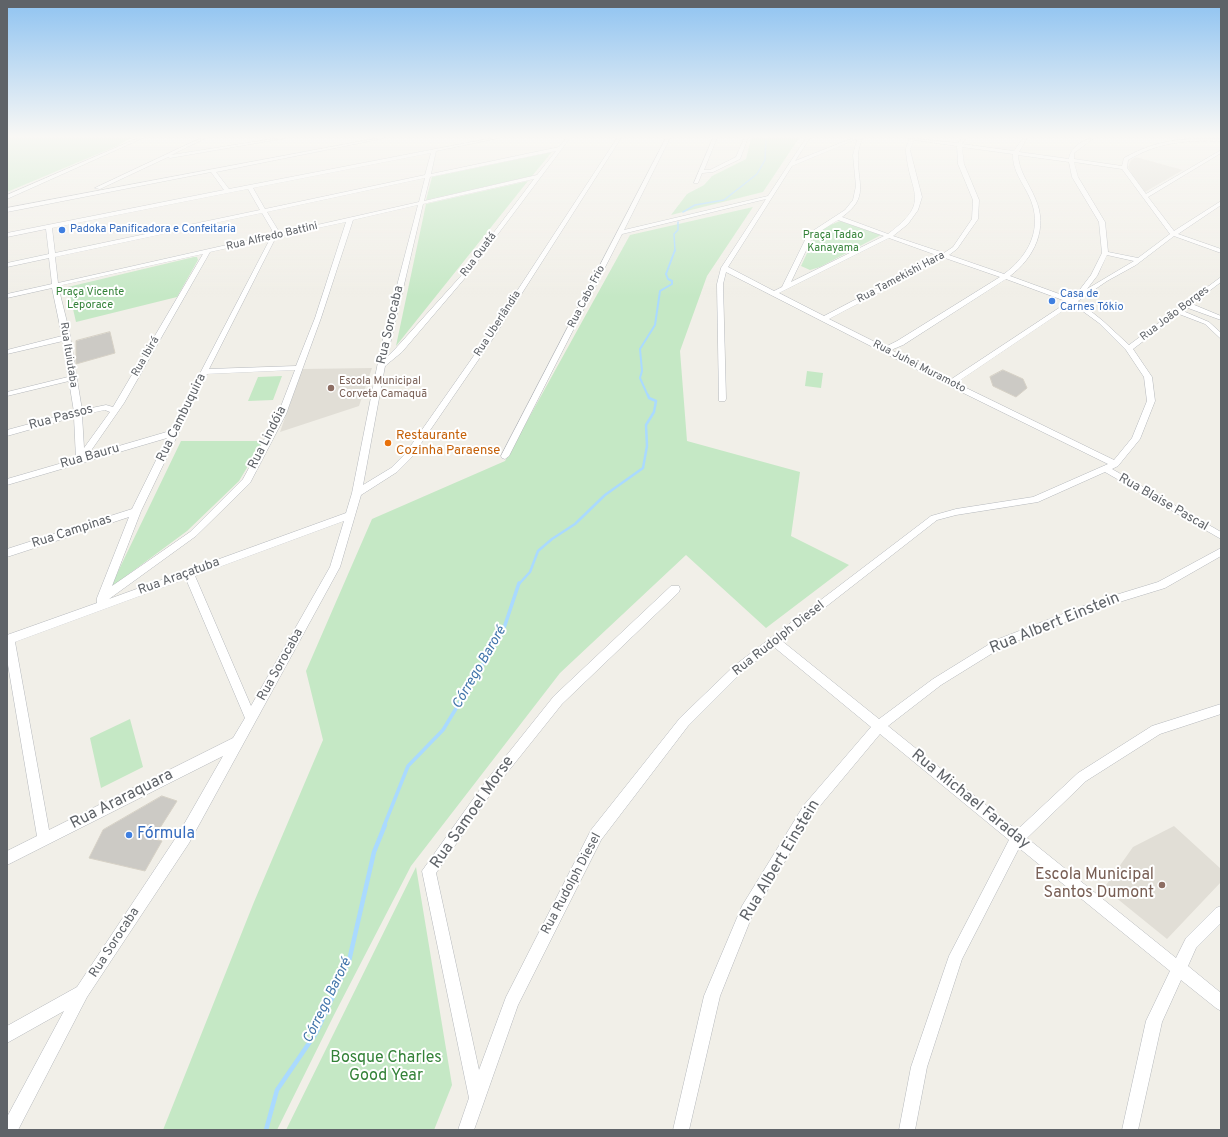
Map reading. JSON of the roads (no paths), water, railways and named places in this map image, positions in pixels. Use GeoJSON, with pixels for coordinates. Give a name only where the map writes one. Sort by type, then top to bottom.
{"type":"FeatureCollection","features":[{"type":"Feature","properties":{"kind":"street"},"geometry":{"type":"LineString","coordinates":[[7,197],[20,191]]}},
{"type":"Feature","properties":{"kind":"street"},"geometry":{"type":"LineString","coordinates":[[88,193],[92,191]]}},
{"type":"Feature","properties":{"kind":"street"},"geometry":{"type":"LineString","coordinates":[[7,210],[99,191]]}},
{"type":"Feature","properties":{"kind":"street"},"geometry":{"type":"LineString","coordinates":[[7,236],[233,191]]}},
{"type":"Feature","properties":{"kind":"street"},"geometry":{"type":"LineString","coordinates":[[252,191],[275,230],[274,236]]}},
{"type":"Feature","properties":{"kind":"street"},"geometry":{"type":"LineString","coordinates":[[7,265],[354,191]]}},
{"type":"Feature","properties":{"kind":"street","name":"Rua Sorocaba"},"geometry":{"type":"LineString","coordinates":[[9,1130],[82,992],[184,838],[335,567],[357,493],[385,347],[423,191]]}},
{"type":"Feature","properties":{"kind":"street","name":"Rua Alfredo Battini"},"geometry":{"type":"LineString","coordinates":[[7,296],[474,191]]}},
{"type":"Feature","properties":{"kind":"street","name":"Rua Quatá"},"geometry":{"type":"LineString","coordinates":[[381,366],[400,350],[463,277],[527,191]]}},
{"type":"Feature","properties":{"kind":"street","name":"Rua Uberlândia"},"geometry":{"type":"LineString","coordinates":[[357,493],[394,470],[408,456],[490,337],[585,191]]}},
{"type":"Feature","properties":{"kind":"street","name":"Rua Cabo Frio"},"geometry":{"type":"LineString","coordinates":[[506,456],[641,191]]}},
{"type":"Feature","properties":{"kind":"street"},"geometry":{"type":"LineString","coordinates":[[722,399],[720,284],[724,268],[773,191]]}},
{"type":"Feature","properties":{"kind":"street"},"geometry":{"type":"LineString","coordinates":[[785,287],[810,236],[817,229],[838,218],[856,201],[859,191]]}},
{"type":"Feature","properties":{"kind":"street"},"geometry":{"type":"LineString","coordinates":[[774,293],[889,236],[906,223],[915,210],[919,197],[917,191]]}},
{"type":"Feature","properties":{"kind":"street","name":"Rua Tamekishi Hara"},"geometry":{"type":"LineString","coordinates":[[824,319],[944,256],[955,248],[975,219],[976,200],[972,191]]}},
{"type":"Feature","properties":{"kind":"street"},"geometry":{"type":"LineString","coordinates":[[885,350],[900,343],[1005,277],[1029,254],[1036,239],[1039,223],[1036,206],[1028,191]]}},
{"type":"Feature","properties":{"kind":"street"},"geometry":{"type":"LineString","coordinates":[[1074,301],[1094,276],[1105,253],[1102,222],[1083,191]]}},
{"type":"Feature","properties":{"kind":"street"},"geometry":{"type":"LineString","coordinates":[[1140,191],[1173,234],[1221,251]]}},
{"type":"Feature","properties":{"kind":"street"},"geometry":{"type":"LineString","coordinates":[[1144,197],[1154,191]]}},
{"type":"Feature","properties":{"kind":"street"},"geometry":{"type":"LineString","coordinates":[[620,232],[769,197]]}},
{"type":"Feature","properties":{"kind":"street"},"geometry":{"type":"LineString","coordinates":[[744,202],[765,204]]}},
{"type":"Feature","properties":{"kind":"street"},"geometry":{"type":"LineString","coordinates":[[950,383],[1105,280],[1138,260],[1173,234],[1221,203]]}},
{"type":"Feature","properties":{"kind":"street","name":"Rua Rudolph Diesel"},"geometry":{"type":"LineString","coordinates":[[466,1130],[511,1002],[596,835],[684,722],[738,670],[934,518],[956,512],[1035,500],[1110,467],[1136,439],[1151,401],[1148,377],[1129,349],[1101,322],[1074,301],[838,218]]}},
{"type":"Feature","properties":{"kind":"street","name":"Rua Lindóia"},"geometry":{"type":"LineString","coordinates":[[102,602],[193,534],[247,481],[282,414],[318,318],[350,219]]}},
{"type":"Feature","properties":{"kind":"street","name":"Rua Ituiutaba"},"geometry":{"type":"LineString","coordinates":[[48,227],[55,286],[78,413],[80,460]]}},
{"type":"Feature","properties":{"kind":"street","name":"Rua Cambuquira"},"geometry":{"type":"LineString","coordinates":[[102,602],[136,511],[173,433],[274,236]]}},
{"type":"Feature","properties":{"kind":"street","name":"Rua Ibirá"},"geometry":{"type":"LineString","coordinates":[[80,460],[114,411],[208,251]]}},
{"type":"Feature","properties":{"kind":"street"},"geometry":{"type":"LineString","coordinates":[[1105,253],[1138,260]]}},
{"type":"Feature","properties":{"kind":"street"},"geometry":{"type":"LineString","coordinates":[[795,267],[815,274]]}},
{"type":"Feature","properties":{"kind":"street","name":"Rua Juhei Muramoto"},"geometry":{"type":"LineString","coordinates":[[724,268],[950,383],[1110,467]]}},
{"type":"Feature","properties":{"kind":"street"},"geometry":{"type":"LineString","coordinates":[[1094,276],[1105,280]]}},
{"type":"Feature","properties":{"kind":"street","name":"Rua João Borges"},"geometry":{"type":"LineString","coordinates":[[1129,349],[1220,281]]}},
{"type":"Feature","properties":{"kind":"street"},"geometry":{"type":"LineString","coordinates":[[1187,305],[1219,318]]}},
{"type":"Feature","properties":{"kind":"street"},"geometry":{"type":"LineString","coordinates":[[1178,312],[1207,323],[1221,336]]}},
{"type":"Feature","properties":{"kind":"street"},"geometry":{"type":"LineString","coordinates":[[1207,323],[1219,318]]}},
{"type":"Feature","properties":{"kind":"street"},"geometry":{"type":"LineString","coordinates":[[7,352],[65,338]]}},
{"type":"Feature","properties":{"kind":"street"},"geometry":{"type":"LineString","coordinates":[[385,347],[400,350]]}},
{"type":"Feature","properties":{"kind":"street"},"geometry":{"type":"LineString","coordinates":[[204,372],[299,368]]}},
{"type":"Feature","properties":{"kind":"street"},"geometry":{"type":"LineString","coordinates":[[7,394],[72,378]]}},
{"type":"Feature","properties":{"kind":"street","name":"Rua Passos"},"geometry":{"type":"LineString","coordinates":[[7,433],[78,413],[106,407],[114,411]]}},
{"type":"Feature","properties":{"kind":"street","name":"Rua Bauru"},"geometry":{"type":"LineString","coordinates":[[7,482],[173,433]]}},
{"type":"Feature","properties":{"kind":"street","name":"Rua Blaise Pascal"},"geometry":{"type":"LineString","coordinates":[[1110,467],[1221,536]]}},
{"type":"Feature","properties":{"kind":"street","name":"Rua Campinas"},"geometry":{"type":"LineString","coordinates":[[7,553],[136,511]]}},
{"type":"Feature","properties":{"kind":"street","name":"Rua Araçatuba"},"geometry":{"type":"LineString","coordinates":[[8,639],[102,602],[189,574],[350,515]]}},
{"type":"Feature","properties":{"kind":"street","name":"Rua Albert Einstein"},"geometry":{"type":"LineString","coordinates":[[681,1130],[712,996],[747,911],[809,809],[880,726],[937,682],[1000,643],[1100,604],[1161,585],[1221,552]]}},
{"type":"Feature","properties":{"kind":"street"},"geometry":{"type":"LineString","coordinates":[[189,574],[251,719]]}},
{"type":"Feature","properties":{"kind":"street","name":"Rua Samoel Morse"},"geometry":{"type":"LineString","coordinates":[[477,1098],[429,871],[490,785],[558,700],[675,589]]}},
{"type":"Feature","properties":{"kind":"street"},"geometry":{"type":"LineString","coordinates":[[8,639],[44,839]]}},
{"type":"Feature","properties":{"kind":"street","name":"Rua Michael Faraday"},"geometry":{"type":"LineString","coordinates":[[775,642],[1221,1003]]}},
{"type":"Feature","properties":{"kind":"street"},"geometry":{"type":"LineString","coordinates":[[907,1130],[919,1067],[956,956],[1017,839],[1082,777],[1156,730],[1221,709]]}},
{"type":"Feature","properties":{"kind":"street","name":"Rua Araraquara"},"geometry":{"type":"LineString","coordinates":[[7,858],[238,742]]}},
{"type":"Feature","properties":{"kind":"street"},"geometry":{"type":"LineString","coordinates":[[1130,1130],[1154,1021],[1191,943],[1221,913]]}},
{"type":"Feature","properties":{"kind":"street"},"geometry":{"type":"LineString","coordinates":[[7,1035],[82,992]]}},
{"type":"Feature","properties":{"kind":"waterway","name":"Córrego Baroré"},"geometry":{"type":"LineString","coordinates":[[683,212],[695,205],[724,200],[735,191]]}},
{"type":"Feature","properties":{"kind":"waterway","name":"Córrego Baroré"},"geometry":{"type":"LineString","coordinates":[[675,250],[674,234],[678,230],[678,222]]}},
{"type":"Feature","properties":{"kind":"waterway","name":"Córrego Baroré"},"geometry":{"type":"LineString","coordinates":[[648,396],[640,378],[642,371],[640,349],[655,325],[660,291],[672,284],[672,281],[668,279],[666,274],[675,250]]}},
{"type":"Feature","properties":{"kind":"waterway","name":"Córrego Baroré"},"geometry":{"type":"LineString","coordinates":[[519,584],[530,572],[538,551],[552,539],[575,524],[605,495],[643,468],[647,446],[646,425],[654,412],[656,401],[649,398],[648,395]]}},
{"type":"Feature","properties":{"kind":"waterway","name":"Córrego Baroré"},"geometry":{"type":"LineString","coordinates":[[384,826],[408,766],[443,730],[503,631],[519,583]]}},
{"type":"Feature","properties":{"kind":"waterway","name":"Córrego Baroré"},"geometry":{"type":"LineString","coordinates":[[266,1130],[277,1090],[316,1033],[349,961],[374,852],[385,825]]}},
{"type":"Feature","properties":{"kind":"place","name":"Padoka Panificadora e Confeitaria"},"geometry":{"type":"Point","coordinates":[62,230]}},
{"type":"Feature","properties":{"kind":"place","name":"Casa de Carnes Tókio"},"geometry":{"type":"Point","coordinates":[1052,301]}},
{"type":"Feature","properties":{"kind":"place","name":"Escola Municipal Corveta Camaquã"},"geometry":{"type":"Point","coordinates":[331,388]}},
{"type":"Feature","properties":{"kind":"place","name":"Restaurante Cozinha Paraense"},"geometry":{"type":"Point","coordinates":[388,443]}},
{"type":"Feature","properties":{"kind":"place","name":"Fórmula"},"geometry":{"type":"Point","coordinates":[129,835]}},
{"type":"Feature","properties":{"kind":"place","name":"Escola Municipal Santos Dumont"},"geometry":{"type":"Point","coordinates":[1162,885]}},
{"type":"Feature","properties":{"kind":"park label","name":"Praça Tadao Kanayama"},"geometry":{"type":"Point","coordinates":[833,242]}},
{"type":"Feature","properties":{"kind":"park label","name":"Praça Vicente Leporace"},"geometry":{"type":"Point","coordinates":[90,299]}},
{"type":"Feature","properties":{"kind":"park label","name":"Bosque Charles Good Year"},"geometry":{"type":"Point","coordinates":[386,1068]}}]}
